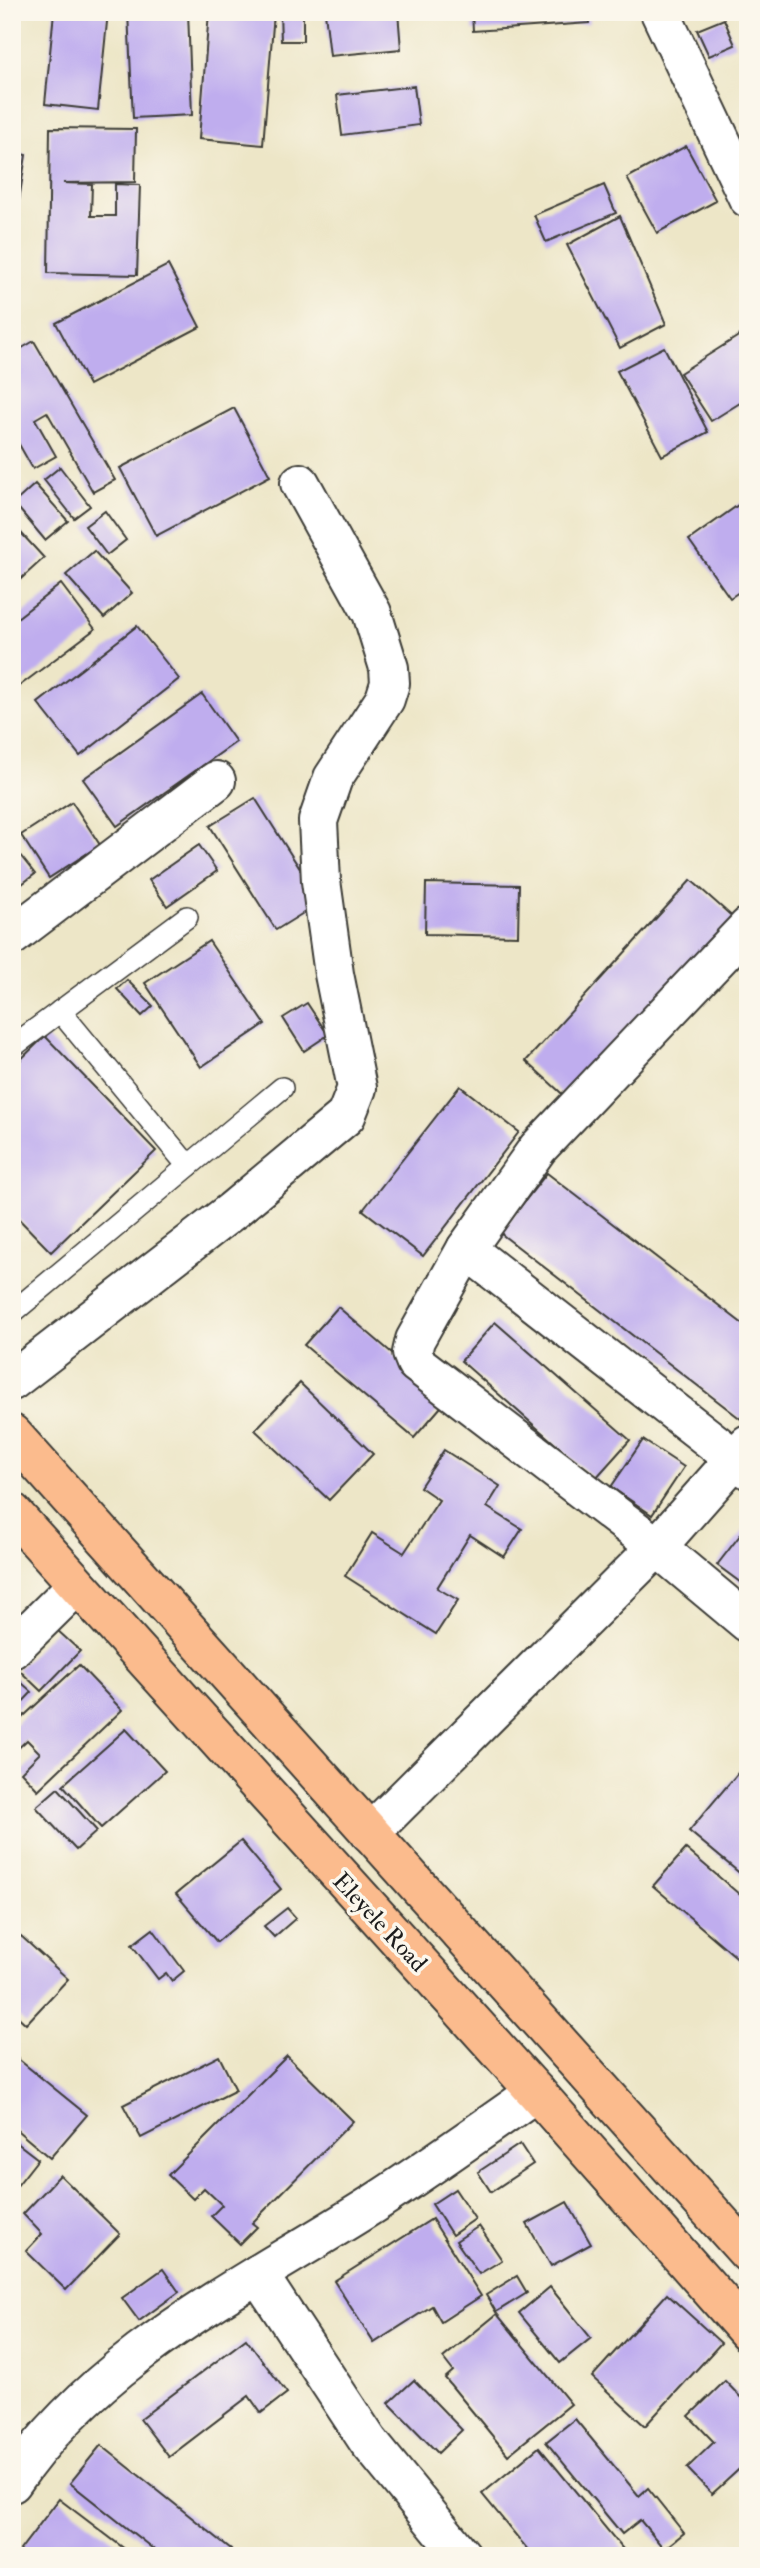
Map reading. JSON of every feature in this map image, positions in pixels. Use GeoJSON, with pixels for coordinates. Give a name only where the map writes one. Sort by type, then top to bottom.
{"type":"FeatureCollection","features":[{"type":"Feature","properties":{"kind":"main road"},"geometry":{"type":"LineString","coordinates":[[12,1434],[748,2253]]}},
{"type":"Feature","properties":{"kind":"main road","name":"Eleyele Road"},"geometry":{"type":"LineString","coordinates":[[12,1512],[536,2092],[748,2332]]}},
{"type":"Feature","properties":{"kind":"street"},"geometry":{"type":"LineString","coordinates":[[660,12],[748,198]]}},
{"type":"Feature","properties":{"kind":"street"},"geometry":{"type":"LineString","coordinates":[[12,1381],[232,1211],[346,1116],[357,1088],[334,974],[321,881],[318,821],[333,778],[385,699],[390,683],[389,668],[372,613],[299,483]]}},
{"type":"Feature","properties":{"kind":"street"},"geometry":{"type":"LineString","coordinates":[[12,936],[216,781]]}},
{"type":"Feature","properties":{"kind":"street"},"geometry":{"type":"LineString","coordinates":[[748,926],[538,1148],[466,1249],[415,1340],[412,1353],[416,1363],[657,1547],[748,1623]]}},
{"type":"Feature","properties":{"kind":"street"},"geometry":{"type":"LineString","coordinates":[[369,1833],[657,1547],[743,1457],[466,1249]]}},
{"type":"Feature","properties":{"kind":"street"},"geometry":{"type":"LineString","coordinates":[[12,1649],[78,1585]]}},
{"type":"Feature","properties":{"kind":"street"},"geometry":{"type":"LineString","coordinates":[[12,2483],[28,2459],[96,2387],[132,2358],[258,2274],[369,2206],[536,2092]]}},
{"type":"Feature","properties":{"kind":"street"},"geometry":{"type":"LineString","coordinates":[[258,2274],[368,2441],[463,2556]]}},
{"type":"Feature","properties":{"kind":"lane"},"geometry":{"type":"LineString","coordinates":[[12,1047],[187,917]]}},
{"type":"Feature","properties":{"kind":"lane"},"geometry":{"type":"LineString","coordinates":[[60,1011],[188,1166]]}},
{"type":"Feature","properties":{"kind":"lane"},"geometry":{"type":"LineString","coordinates":[[12,1313],[282,1088]]}},
{"type":"Feature","properties":{"kind":"building"},"geometry":{"type":"Polygon","coordinates":[[[54,12],[108,12],[98,110],[45,104],[54,12]]]}},
{"type":"Feature","properties":{"kind":"building"},"geometry":{"type":"Polygon","coordinates":[[[128,12],[188,12],[192,115],[133,118],[128,12]]]}},
{"type":"Feature","properties":{"kind":"building"},"geometry":{"type":"Polygon","coordinates":[[[209,12],[274,13],[263,145],[199,139],[209,12]]]}},
{"type":"Feature","properties":{"kind":"building"},"geometry":{"type":"Polygon","coordinates":[[[280,12],[303,12],[303,41],[281,41],[280,12]]]}},
{"type":"Feature","properties":{"kind":"building"},"geometry":{"type":"Polygon","coordinates":[[[325,12],[398,12],[401,49],[330,56],[325,12]]]}},
{"type":"Feature","properties":{"kind":"building"},"geometry":{"type":"Polygon","coordinates":[[[472,12],[588,12],[589,23],[473,31],[472,12]]]}},
{"type":"Feature","properties":{"kind":"building"},"geometry":{"type":"Polygon","coordinates":[[[724,19],[735,45],[709,56],[697,30],[724,19]]]}},
{"type":"Feature","properties":{"kind":"building"},"geometry":{"type":"Polygon","coordinates":[[[414,86],[419,125],[342,135],[337,95],[414,86]]]}},
{"type":"Feature","properties":{"kind":"building"},"geometry":{"type":"Polygon","coordinates":[[[50,128],[136,129],[135,182],[63,183],[92,184],[91,216],[115,216],[115,184],[140,185],[137,275],[48,273],[50,128]]]}},
{"type":"Feature","properties":{"kind":"building"},"geometry":{"type":"Polygon","coordinates":[[[686,146],[716,201],[657,233],[627,178],[686,146]]]}},
{"type":"Feature","properties":{"kind":"building"},"geometry":{"type":"Polygon","coordinates":[[[12,152],[26,155],[14,233],[12,233],[12,152]]]}},
{"type":"Feature","properties":{"kind":"building"},"geometry":{"type":"Polygon","coordinates":[[[604,185],[616,213],[546,242],[534,215],[604,185]]]}},
{"type":"Feature","properties":{"kind":"building"},"geometry":{"type":"Polygon","coordinates":[[[620,216],[666,324],[620,348],[567,245],[620,216]]]}},
{"type":"Feature","properties":{"kind":"building"},"geometry":{"type":"Polygon","coordinates":[[[168,265],[200,327],[89,385],[56,323],[168,265]]]}},
{"type":"Feature","properties":{"kind":"building"},"geometry":{"type":"Polygon","coordinates":[[[748,330],[748,398],[711,421],[680,373],[748,330]]]}},
{"type":"Feature","properties":{"kind":"building"},"geometry":{"type":"Polygon","coordinates":[[[34,341],[115,480],[93,492],[47,412],[35,419],[56,456],[33,469],[12,432],[12,354],[34,341]]]}},
{"type":"Feature","properties":{"kind":"building"},"geometry":{"type":"Polygon","coordinates":[[[664,347],[708,432],[662,456],[617,371],[664,347]]]}},
{"type":"Feature","properties":{"kind":"building"},"geometry":{"type":"Polygon","coordinates":[[[234,408],[270,476],[156,536],[120,468],[234,408]]]}},
{"type":"Feature","properties":{"kind":"building"},"geometry":{"type":"Polygon","coordinates":[[[60,467],[90,506],[74,518],[44,480],[60,467]]]}},
{"type":"Feature","properties":{"kind":"building"},"geometry":{"type":"Polygon","coordinates":[[[35,484],[68,521],[45,540],[14,503],[35,484]]]}},
{"type":"Feature","properties":{"kind":"building"},"geometry":{"type":"Polygon","coordinates":[[[741,503],[748,513],[748,586],[730,598],[689,540],[741,503]]]}},
{"type":"Feature","properties":{"kind":"building"},"geometry":{"type":"Polygon","coordinates":[[[105,511],[126,540],[107,555],[85,526],[105,511]]]}},
{"type":"Feature","properties":{"kind":"building"},"geometry":{"type":"Polygon","coordinates":[[[12,523],[44,558],[12,587],[12,523]]]}},
{"type":"Feature","properties":{"kind":"building"},"geometry":{"type":"Polygon","coordinates":[[[94,551],[132,593],[104,618],[66,575],[94,551]]]}},
{"type":"Feature","properties":{"kind":"building"},"geometry":{"type":"Polygon","coordinates":[[[61,584],[95,629],[18,687],[12,680],[12,622],[61,584]]]}},
{"type":"Feature","properties":{"kind":"building"},"geometry":{"type":"Polygon","coordinates":[[[137,626],[179,679],[80,756],[38,703],[137,626]]]}},
{"type":"Feature","properties":{"kind":"building"},"geometry":{"type":"Polygon","coordinates":[[[202,694],[236,742],[117,826],[83,779],[202,694]]]}},
{"type":"Feature","properties":{"kind":"building"},"geometry":{"type":"Polygon","coordinates":[[[255,798],[321,902],[276,930],[210,826],[255,798]]]}},
{"type":"Feature","properties":{"kind":"building"},"geometry":{"type":"Polygon","coordinates":[[[72,802],[100,845],[49,878],[21,835],[72,802]]]}},
{"type":"Feature","properties":{"kind":"building"},"geometry":{"type":"Polygon","coordinates":[[[12,845],[35,874],[14,890],[12,887],[12,845]]]}},
{"type":"Feature","properties":{"kind":"building"},"geometry":{"type":"Polygon","coordinates":[[[199,845],[217,871],[167,906],[149,880],[199,845]]]}},
{"type":"Feature","properties":{"kind":"building"},"geometry":{"type":"Polygon","coordinates":[[[691,880],[736,920],[570,1101],[526,1061],[691,880]]]}},
{"type":"Feature","properties":{"kind":"building"},"geometry":{"type":"Polygon","coordinates":[[[426,883],[519,885],[518,936],[425,934],[426,883]]]}},
{"type":"Feature","properties":{"kind":"building"},"geometry":{"type":"Polygon","coordinates":[[[209,941],[265,1024],[201,1067],[145,983],[209,941]]]}},
{"type":"Feature","properties":{"kind":"building"},"geometry":{"type":"Polygon","coordinates":[[[127,980],[153,1006],[142,1016],[117,989],[127,980]]]}},
{"type":"Feature","properties":{"kind":"building"},"geometry":{"type":"Polygon","coordinates":[[[307,1003],[328,1035],[304,1051],[283,1018],[307,1003]]]}},
{"type":"Feature","properties":{"kind":"building"},"geometry":{"type":"Polygon","coordinates":[[[45,1036],[156,1151],[51,1252],[12,1212],[12,1068],[45,1036]]]}},
{"type":"Feature","properties":{"kind":"building"},"geometry":{"type":"Polygon","coordinates":[[[460,1086],[519,1132],[423,1256],[363,1210],[460,1086]]]}},
{"type":"Feature","properties":{"kind":"building"},"geometry":{"type":"Polygon","coordinates":[[[547,1173],[748,1328],[746,1423],[500,1233],[547,1173]]]}},
{"type":"Feature","properties":{"kind":"building"},"geometry":{"type":"Polygon","coordinates":[[[338,1307],[447,1400],[414,1438],[304,1345],[338,1307]]]}},
{"type":"Feature","properties":{"kind":"building"},"geometry":{"type":"Polygon","coordinates":[[[495,1322],[630,1440],[595,1479],[461,1361],[495,1322]]]}},
{"type":"Feature","properties":{"kind":"building"},"geometry":{"type":"Polygon","coordinates":[[[300,1383],[373,1454],[329,1500],[255,1430],[300,1383]]]}},
{"type":"Feature","properties":{"kind":"building"},"geometry":{"type":"Polygon","coordinates":[[[643,1440],[684,1467],[652,1515],[611,1487],[643,1440]]]}},
{"type":"Feature","properties":{"kind":"building"},"geometry":{"type":"Polygon","coordinates":[[[444,1450],[500,1486],[487,1507],[522,1529],[504,1557],[470,1535],[437,1588],[458,1600],[436,1634],[345,1576],[372,1533],[404,1553],[439,1500],[420,1487],[444,1450]]]}},
{"type":"Feature","properties":{"kind":"building"},"geometry":{"type":"Polygon","coordinates":[[[748,1525],[748,1588],[717,1565],[748,1525]]]}},
{"type":"Feature","properties":{"kind":"building"},"geometry":{"type":"Polygon","coordinates":[[[56,1629],[80,1651],[41,1691],[18,1669],[56,1629]]]}},
{"type":"Feature","properties":{"kind":"building"},"geometry":{"type":"Polygon","coordinates":[[[79,1665],[122,1710],[38,1790],[21,1772],[40,1753],[27,1740],[12,1754],[12,1727],[79,1665]]]}},
{"type":"Feature","properties":{"kind":"building"},"geometry":{"type":"Polygon","coordinates":[[[12,1674],[32,1692],[16,1709],[12,1705],[12,1674]]]}},
{"type":"Feature","properties":{"kind":"building"},"geometry":{"type":"Polygon","coordinates":[[[126,1729],[165,1771],[101,1828],[63,1785],[126,1729]]]}},
{"type":"Feature","properties":{"kind":"building"},"geometry":{"type":"Polygon","coordinates":[[[748,1761],[748,1880],[689,1831],[748,1761]]]}},
{"type":"Feature","properties":{"kind":"building"},"geometry":{"type":"Polygon","coordinates":[[[58,1788],[97,1831],[76,1850],[36,1807],[58,1788]]]}},
{"type":"Feature","properties":{"kind":"building"},"geometry":{"type":"Polygon","coordinates":[[[241,1841],[281,1889],[217,1942],[176,1894],[241,1841]]]}},
{"type":"Feature","properties":{"kind":"building"},"geometry":{"type":"Polygon","coordinates":[[[686,1849],[746,1900],[748,1898],[748,1967],[653,1886],[686,1849]]]}},
{"type":"Feature","properties":{"kind":"building"},"geometry":{"type":"Polygon","coordinates":[[[287,1908],[296,1918],[274,1937],[264,1926],[287,1908]]]}},
{"type":"Feature","properties":{"kind":"building"},"geometry":{"type":"Polygon","coordinates":[[[153,1929],[184,1971],[172,1981],[166,1973],[158,1979],[132,1945],[153,1929]]]}},
{"type":"Feature","properties":{"kind":"building"},"geometry":{"type":"Polygon","coordinates":[[[21,1936],[68,1979],[26,2024],[12,2011],[12,1946],[21,1936]]]}},
{"type":"Feature","properties":{"kind":"building"},"geometry":{"type":"Polygon","coordinates":[[[219,2056],[236,2090],[141,2138],[123,2105],[219,2056]]]}},
{"type":"Feature","properties":{"kind":"building"},"geometry":{"type":"Polygon","coordinates":[[[287,2056],[353,2121],[252,2223],[257,2227],[240,2244],[211,2216],[222,2205],[204,2188],[193,2199],[168,2175],[287,2056]]]}},
{"type":"Feature","properties":{"kind":"building"},"geometry":{"type":"Polygon","coordinates":[[[18,2059],[87,2115],[50,2158],[12,2126],[12,2065],[18,2059]]]}},
{"type":"Feature","properties":{"kind":"building"},"geometry":{"type":"Polygon","coordinates":[[[12,2139],[38,2159],[12,2192],[12,2139]]]}},
{"type":"Feature","properties":{"kind":"building"},"geometry":{"type":"Polygon","coordinates":[[[520,2144],[533,2164],[491,2192],[478,2172],[520,2144]]]}},
{"type":"Feature","properties":{"kind":"building"},"geometry":{"type":"Polygon","coordinates":[[[60,2175],[120,2234],[66,2290],[26,2251],[42,2234],[23,2214],[60,2175]]]}},
{"type":"Feature","properties":{"kind":"building"},"geometry":{"type":"Polygon","coordinates":[[[455,2189],[475,2219],[452,2235],[432,2204],[455,2189]]]}},
{"type":"Feature","properties":{"kind":"building"},"geometry":{"type":"Polygon","coordinates":[[[567,2202],[591,2244],[551,2266],[527,2224],[567,2202]]]}},
{"type":"Feature","properties":{"kind":"building"},"geometry":{"type":"Polygon","coordinates":[[[432,2219],[481,2296],[441,2322],[432,2306],[374,2343],[334,2281],[432,2219]]]}},
{"type":"Feature","properties":{"kind":"building"},"geometry":{"type":"Polygon","coordinates":[[[479,2226],[502,2260],[479,2274],[456,2241],[479,2226]]]}},
{"type":"Feature","properties":{"kind":"building"},"geometry":{"type":"Polygon","coordinates":[[[163,2269],[179,2292],[139,2321],[122,2298],[163,2269]]]}},
{"type":"Feature","properties":{"kind":"building"},"geometry":{"type":"Polygon","coordinates":[[[517,2276],[527,2293],[496,2312],[486,2295],[517,2276]]]}},
{"type":"Feature","properties":{"kind":"building"},"geometry":{"type":"Polygon","coordinates":[[[550,2287],[591,2338],[560,2363],[519,2313],[550,2287]]]}},
{"type":"Feature","properties":{"kind":"building"},"geometry":{"type":"Polygon","coordinates":[[[667,2294],[721,2343],[645,2426],[592,2377],[667,2294]]]}},
{"type":"Feature","properties":{"kind":"building"},"geometry":{"type":"Polygon","coordinates":[[[497,2314],[571,2404],[508,2455],[445,2378],[453,2371],[443,2358],[497,2314]]]}},
{"type":"Feature","properties":{"kind":"building"},"geometry":{"type":"Polygon","coordinates":[[[246,2339],[287,2393],[261,2413],[249,2396],[169,2457],[140,2419],[246,2339]]]}},
{"type":"Feature","properties":{"kind":"building"},"geometry":{"type":"Polygon","coordinates":[[[414,2380],[462,2430],[438,2453],[389,2403],[414,2380]]]}},
{"type":"Feature","properties":{"kind":"building"},"geometry":{"type":"Polygon","coordinates":[[[725,2381],[748,2405],[748,2461],[712,2494],[687,2468],[714,2442],[689,2416],[725,2381]]]}},
{"type":"Feature","properties":{"kind":"building"},"geometry":{"type":"Polygon","coordinates":[[[575,2419],[639,2496],[648,2488],[684,2533],[664,2549],[640,2520],[622,2534],[546,2442],[575,2419]]]}},
{"type":"Feature","properties":{"kind":"building"},"geometry":{"type":"Polygon","coordinates":[[[101,2445],[231,2549],[226,2556],[162,2556],[70,2483],[101,2445]]]}},
{"type":"Feature","properties":{"kind":"building"},"geometry":{"type":"Polygon","coordinates":[[[539,2447],[627,2554],[625,2556],[533,2556],[482,2494],[539,2447]]]}},
{"type":"Feature","properties":{"kind":"building"},"geometry":{"type":"Polygon","coordinates":[[[59,2499],[134,2556],[27,2556],[20,2550],[59,2499]]]}}]}
